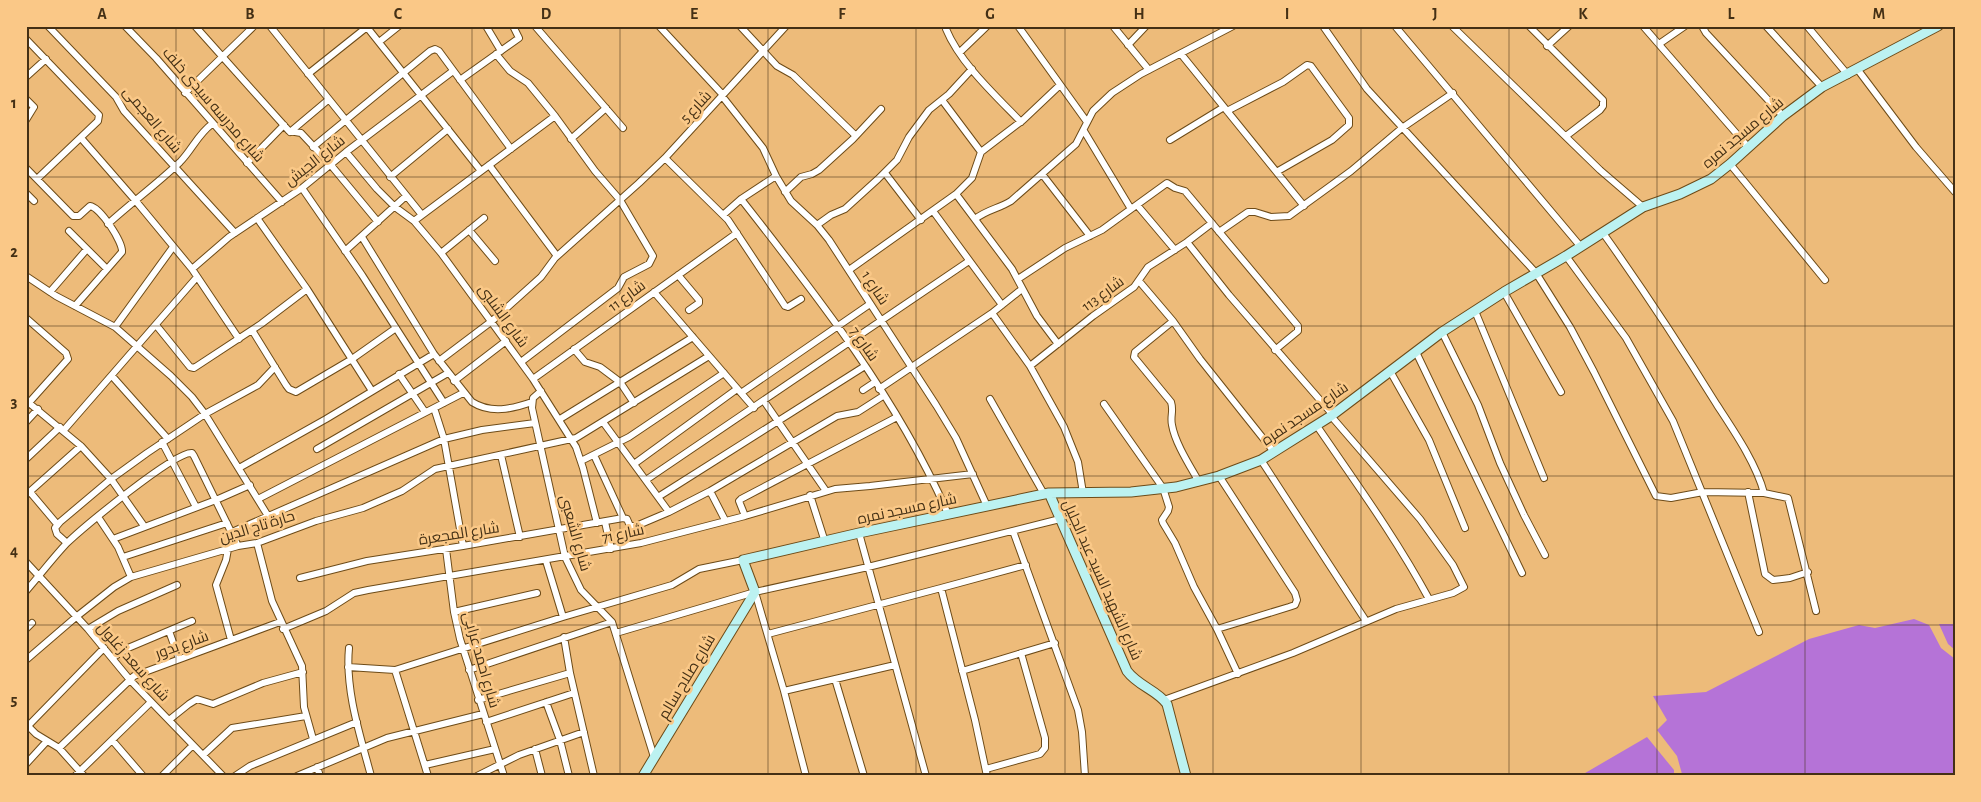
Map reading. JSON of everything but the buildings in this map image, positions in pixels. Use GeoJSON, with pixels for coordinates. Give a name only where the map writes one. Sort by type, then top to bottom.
{"type":"FeatureCollection","features":[{"type":"Feature","properties":{"kind":"street","name":"شارع العجمى"},"geometry":{"type":"LineString","coordinates":[[48,26],[116,97],[124,111],[235,233]]}},
{"type":"Feature","properties":{"kind":"street"},"geometry":{"type":"LineString","coordinates":[[195,26],[284,126],[290,132],[299,132],[330,164],[378,222]]}},
{"type":"Feature","properties":{"kind":"street"},"geometry":{"type":"LineString","coordinates":[[185,93],[254,26]]}},
{"type":"Feature","properties":{"kind":"street"},"geometry":{"type":"LineString","coordinates":[[270,26],[422,215]]}},
{"type":"Feature","properties":{"kind":"street"},"geometry":{"type":"LineString","coordinates":[[308,74],[366,26],[481,171]]}},
{"type":"Feature","properties":{"kind":"street"},"geometry":{"type":"LineString","coordinates":[[379,42],[399,26]]}},
{"type":"Feature","properties":{"kind":"street"},"geometry":{"type":"LineString","coordinates":[[486,26],[510,71],[528,83],[595,171],[620,200],[653,256],[652,262],[624,277],[618,288],[521,362]]}},
{"type":"Feature","properties":{"kind":"street"},"geometry":{"type":"LineString","coordinates":[[460,80],[520,37],[513,26]]}},
{"type":"Feature","properties":{"kind":"street"},"geometry":{"type":"LineString","coordinates":[[534,26],[623,128]]}},
{"type":"Feature","properties":{"kind":"street","name":"شارع 1"},"geometry":{"type":"LineString","coordinates":[[659,26],[723,96],[764,148],[785,192],[800,210],[817,225],[848,270],[956,438],[987,506]]}},
{"type":"Feature","properties":{"kind":"street"},"geometry":{"type":"LineString","coordinates":[[740,26],[763,53],[777,66],[793,75],[856,136]]}},
{"type":"Feature","properties":{"kind":"street","name":"شارع 5"},"geometry":{"type":"LineString","coordinates":[[439,361],[492,321],[541,277],[557,256],[665,158],[786,26]]}},
{"type":"Feature","properties":{"kind":"street"},"geometry":{"type":"LineString","coordinates":[[947,26],[948,35],[972,69],[1021,122]]}},
{"type":"Feature","properties":{"kind":"street"},"geometry":{"type":"LineString","coordinates":[[960,52],[987,26]]}},
{"type":"Feature","properties":{"kind":"street"},"geometry":{"type":"LineString","coordinates":[[1018,26],[1087,122]]}},
{"type":"Feature","properties":{"kind":"street"},"geometry":{"type":"LineString","coordinates":[[1113,26],[1149,70]]}},
{"type":"Feature","properties":{"kind":"street"},"geometry":{"type":"LineString","coordinates":[[1128,45],[1146,26]]}},
{"type":"Feature","properties":{"kind":"street"},"geometry":{"type":"LineString","coordinates":[[975,219],[984,211],[1001,207],[1011,201],[1076,144],[1093,111],[1112,93],[1149,70],[1233,26]]}},
{"type":"Feature","properties":{"kind":"street"},"geometry":{"type":"LineString","coordinates":[[1323,26],[1367,90],[1536,274],[1570,327],[1654,493],[1659,498],[1703,492],[1764,493],[1788,498],[1808,572],[1816,611]]}},
{"type":"Feature","properties":{"kind":"street"},"geometry":{"type":"LineString","coordinates":[[1395,26],[1581,247]]}},
{"type":"Feature","properties":{"kind":"street"},"geometry":{"type":"LineString","coordinates":[[1452,26],[1600,170],[1643,207]]}},
{"type":"Feature","properties":{"kind":"street"},"geometry":{"type":"LineString","coordinates":[[1529,26],[1604,102],[1600,110],[1566,136]]}},
{"type":"Feature","properties":{"kind":"street"},"geometry":{"type":"LineString","coordinates":[[1547,46],[1569,26]]}},
{"type":"Feature","properties":{"kind":"street"},"geometry":{"type":"LineString","coordinates":[[1643,26],[1749,148]]}},
{"type":"Feature","properties":{"kind":"street"},"geometry":{"type":"LineString","coordinates":[[1659,44],[1685,26]]}},
{"type":"Feature","properties":{"kind":"street"},"geometry":{"type":"LineString","coordinates":[[1702,26],[1706,33],[1783,116]]}},
{"type":"Feature","properties":{"kind":"street"},"geometry":{"type":"LineString","coordinates":[[1766,26],[1822,87]]}},
{"type":"Feature","properties":{"kind":"street"},"geometry":{"type":"LineString","coordinates":[[1808,26],[1848,75]]}},
{"type":"Feature","properties":{"kind":"street","name":"شارع مسجد نمره"},"geometry":{"type":"LineString","coordinates":[[395,670],[672,585],[700,569],[1046,494],[1130,492],[1199,482],[1261,460],[1332,416],[1442,332],[1475,310],[1581,247],[1643,207],[1698,186],[1730,164],[1783,116],[1822,87],[1858,70],[1938,26]]}},
{"type":"Feature","properties":{"kind":"street","name":"شارع مدرسه سيدى خلف"},"geometry":{"type":"LineString","coordinates":[[127,27],[282,202]]}},
{"type":"Feature","properties":{"kind":"street"},"geometry":{"type":"LineString","coordinates":[[26,39],[99,115],[98,122],[37,179]]}},
{"type":"Feature","properties":{"kind":"street"},"geometry":{"type":"LineString","coordinates":[[313,146],[430,50],[435,49],[439,51],[512,149]]}},
{"type":"Feature","properties":{"kind":"street"},"geometry":{"type":"LineString","coordinates":[[1181,54],[1278,171],[1304,206]]}},
{"type":"Feature","properties":{"kind":"street"},"geometry":{"type":"LineString","coordinates":[[26,77],[46,59]]}},
{"type":"Feature","properties":{"kind":"street"},"geometry":{"type":"LineString","coordinates":[[1170,140],[1225,109],[1283,82],[1307,65],[1311,66],[1349,118],[1349,125],[1332,140],[1278,171]]}},
{"type":"Feature","properties":{"kind":"street"},"geometry":{"type":"LineString","coordinates":[[817,225],[831,215],[845,209],[897,160],[909,137],[929,110],[949,94],[972,69]]}},
{"type":"Feature","properties":{"kind":"street"},"geometry":{"type":"LineString","coordinates":[[1858,70],[1916,148],[1955,192]]}},
{"type":"Feature","properties":{"kind":"street","name":"شارع الجيش"},"geometry":{"type":"LineString","coordinates":[[192,269],[235,233],[302,188],[330,164],[453,71]]}},
{"type":"Feature","properties":{"kind":"street"},"geometry":{"type":"LineString","coordinates":[[848,270],[956,194],[972,178],[981,152],[1021,122],[1060,84]]}},
{"type":"Feature","properties":{"kind":"street"},"geometry":{"type":"LineString","coordinates":[[1219,232],[1248,212],[1283,218],[1304,206],[1352,171],[1402,128],[1453,93]]}},
{"type":"Feature","properties":{"kind":"street"},"geometry":{"type":"LineString","coordinates":[[26,99],[34,107],[26,120]]}},
{"type":"Feature","properties":{"kind":"street"},"geometry":{"type":"LineString","coordinates":[[290,132],[328,100]]}},
{"type":"Feature","properties":{"kind":"street"},"geometry":{"type":"LineString","coordinates":[[942,100],[981,152]]}},
{"type":"Feature","properties":{"kind":"street"},"geometry":{"type":"LineString","coordinates":[[571,139],[606,108]]}},
{"type":"Feature","properties":{"kind":"street"},"geometry":{"type":"LineString","coordinates":[[785,192],[801,177],[819,170],[856,136],[881,109]]}},
{"type":"Feature","properties":{"kind":"street"},"geometry":{"type":"LineString","coordinates":[[414,221],[555,116]]}},
{"type":"Feature","properties":{"kind":"street"},"geometry":{"type":"LineString","coordinates":[[108,224],[175,167],[190,152],[203,130],[212,124]]}},
{"type":"Feature","properties":{"kind":"street"},"geometry":{"type":"LineString","coordinates":[[247,163],[284,126]]}},
{"type":"Feature","properties":{"kind":"street"},"geometry":{"type":"LineString","coordinates":[[390,177],[448,129]]}},
{"type":"Feature","properties":{"kind":"street"},"geometry":{"type":"LineString","coordinates":[[1084,131],[1134,207],[1175,250]]}},
{"type":"Feature","properties":{"kind":"street"},"geometry":{"type":"LineString","coordinates":[[80,138],[135,200],[192,269],[239,339]]}},
{"type":"Feature","properties":{"kind":"street","name":"شارع الشلبى"},"geometry":{"type":"LineString","coordinates":[[346,152],[376,190],[414,221],[441,253],[492,321],[560,419],[581,461],[596,523]]}},
{"type":"Feature","properties":{"kind":"street"},"geometry":{"type":"LineString","coordinates":[[665,158],[723,215],[785,306],[790,306],[801,299]]}},
{"type":"Feature","properties":{"kind":"street"},"geometry":{"type":"LineString","coordinates":[[1730,164],[1825,280]]}},
{"type":"Feature","properties":{"kind":"street"},"geometry":{"type":"LineString","coordinates":[[489,165],[557,256]]}},
{"type":"Feature","properties":{"kind":"street"},"geometry":{"type":"LineString","coordinates":[[26,168],[73,216],[79,216],[89,207],[93,206],[122,244],[123,250],[75,306]]}},
{"type":"Feature","properties":{"kind":"street"},"geometry":{"type":"LineString","coordinates":[[884,173],[921,220]]}},
{"type":"Feature","properties":{"kind":"street"},"geometry":{"type":"LineString","coordinates":[[1042,174],[1090,236]]}},
{"type":"Feature","properties":{"kind":"street"},"geometry":{"type":"LineString","coordinates":[[723,215],[741,199],[776,176]]}},
{"type":"Feature","properties":{"kind":"street"},"geometry":{"type":"LineString","coordinates":[[1018,278],[1066,248],[1112,224],[1164,185],[1169,184],[1185,191],[1298,326],[1298,331],[1275,350]]}},
{"type":"Feature","properties":{"kind":"street"},"geometry":{"type":"LineString","coordinates":[[302,188],[444,403]]}},
{"type":"Feature","properties":{"kind":"street"},"geometry":{"type":"LineString","coordinates":[[26,193],[34,201]]}},
{"type":"Feature","properties":{"kind":"street"},"geometry":{"type":"LineString","coordinates":[[956,194],[1018,278],[1037,316],[1058,344]]}},
{"type":"Feature","properties":{"kind":"street"},"geometry":{"type":"LineString","coordinates":[[345,251],[406,196]]}},
{"type":"Feature","properties":{"kind":"street","name":"شارع 7"},"geometry":{"type":"LineString","coordinates":[[741,199],[865,366],[932,478],[948,514]]}},
{"type":"Feature","properties":{"kind":"street"},"geometry":{"type":"LineString","coordinates":[[933,211],[1002,305]]}},
{"type":"Feature","properties":{"kind":"street"},"geometry":{"type":"LineString","coordinates":[[257,218],[307,289],[372,391]]}},
{"type":"Feature","properties":{"kind":"street"},"geometry":{"type":"LineString","coordinates":[[441,253],[484,218]]}},
{"type":"Feature","properties":{"kind":"street","name":"شارع 113"},"geometry":{"type":"LineString","coordinates":[[1030,366],[1134,287],[1148,267],[1212,223]]}},
{"type":"Feature","properties":{"kind":"street"},"geometry":{"type":"LineString","coordinates":[[469,230],[495,261]]}},
{"type":"Feature","properties":{"kind":"street"},"geometry":{"type":"LineString","coordinates":[[69,231],[107,269]]}},
{"type":"Feature","properties":{"kind":"street","name":"شارع 11"},"geometry":{"type":"LineString","coordinates":[[533,379],[737,233]]}},
{"type":"Feature","properties":{"kind":"street"},"geometry":{"type":"LineString","coordinates":[[1603,233],[1645,293],[1728,422],[1760,479],[1764,493]]}},
{"type":"Feature","properties":{"kind":"street"},"geometry":{"type":"LineString","coordinates":[[362,237],[434,354],[472,402],[487,408],[505,409],[532,402],[535,395],[541,391]]}},
{"type":"Feature","properties":{"kind":"street"},"geometry":{"type":"LineString","coordinates":[[1186,776],[1169,710],[1164,700],[1293,653],[1396,609],[1459,591],[1464,587],[1464,583],[1453,564],[1420,519],[1275,350],[1187,242]]}},
{"type":"Feature","properties":{"kind":"street"},"geometry":{"type":"LineString","coordinates":[[115,327],[173,246]]}},
{"type":"Feature","properties":{"kind":"street"},"geometry":{"type":"LineString","coordinates":[[50,292],[87,249]]}},
{"type":"Feature","properties":{"kind":"street"},"geometry":{"type":"LineString","coordinates":[[1566,256],[1626,338],[1673,421],[1759,632]]}},
{"type":"Feature","properties":{"kind":"street"},"geometry":{"type":"LineString","coordinates":[[646,480],[969,261]]}},
{"type":"Feature","properties":{"kind":"street"},"geometry":{"type":"LineString","coordinates":[[678,274],[699,300],[699,303],[688,310]]}},
{"type":"Feature","properties":{"kind":"street"},"geometry":{"type":"LineString","coordinates":[[26,276],[50,292],[115,327],[138,345],[176,381],[205,414],[268,516]]}},
{"type":"Feature","properties":{"kind":"street"},"geometry":{"type":"LineString","coordinates":[[27,457],[62,429],[112,376],[197,276]]}},
{"type":"Feature","properties":{"kind":"street"},"geometry":{"type":"LineString","coordinates":[[1140,281],[1274,452]]}},
{"type":"Feature","properties":{"kind":"street"},"geometry":{"type":"LineString","coordinates":[[156,325],[192,368],[197,367],[252,330],[307,289]]}},
{"type":"Feature","properties":{"kind":"street"},"geometry":{"type":"LineString","coordinates":[[863,390],[877,385],[911,367],[992,313],[1022,289]]}},
{"type":"Feature","properties":{"kind":"street"},"geometry":{"type":"LineString","coordinates":[[654,292],[754,408]]}},
{"type":"Feature","properties":{"kind":"street"},"geometry":{"type":"LineString","coordinates":[[1504,292],[1561,392]]}},
{"type":"Feature","properties":{"kind":"street"},"geometry":{"type":"LineString","coordinates":[[634,464],[739,391],[870,304]]}},
{"type":"Feature","properties":{"kind":"street"},"geometry":{"type":"LineString","coordinates":[[1475,310],[1544,478]]}},
{"type":"Feature","properties":{"kind":"street"},"geometry":{"type":"LineString","coordinates":[[992,313],[1030,366],[1070,438],[1078,462],[1083,493]]}},
{"type":"Feature","properties":{"kind":"street"},"geometry":{"type":"LineString","coordinates":[[26,318],[66,353],[68,359],[28,404],[38,409],[80,446],[111,479],[144,526]]}},
{"type":"Feature","properties":{"kind":"street"},"geometry":{"type":"LineString","coordinates":[[1173,321],[1135,352],[1134,357],[1171,402],[1173,430],[1199,482]]}},
{"type":"Feature","properties":{"kind":"street"},"geometry":{"type":"LineString","coordinates":[[252,330],[289,389],[296,392],[352,359],[396,328]]}},
{"type":"Feature","properties":{"kind":"street"},"geometry":{"type":"LineString","coordinates":[[1442,332],[1478,405],[1500,463],[1524,515],[1545,555]]}},
{"type":"Feature","properties":{"kind":"street"},"geometry":{"type":"LineString","coordinates":[[560,419],[693,337]]}},
{"type":"Feature","properties":{"kind":"street"},"geometry":{"type":"LineString","coordinates":[[454,380],[506,341]]}},
{"type":"Feature","properties":{"kind":"street"},"geometry":{"type":"LineString","coordinates":[[574,349],[585,362],[600,367],[620,382],[634,402]]}},
{"type":"Feature","properties":{"kind":"street"},"geometry":{"type":"LineString","coordinates":[[1416,352],[1522,573]]}},
{"type":"Feature","properties":{"kind":"street"},"geometry":{"type":"LineString","coordinates":[[239,468],[434,354]]}},
{"type":"Feature","properties":{"kind":"street","name":"حارة تاج الدين"},"geometry":{"type":"LineString","coordinates":[[26,660],[114,587],[131,578],[238,546],[257,543],[316,521],[384,500],[409,488],[426,473],[449,465],[572,440],[709,356]]}},
{"type":"Feature","properties":{"kind":"street"},"geometry":{"type":"LineString","coordinates":[[658,497],[865,366]]}},
{"type":"Feature","properties":{"kind":"street"},"geometry":{"type":"LineString","coordinates":[[67,544],[57,534],[55,528],[57,524],[111,479],[165,440],[205,414],[258,385],[275,367]]}},
{"type":"Feature","properties":{"kind":"street"},"geometry":{"type":"LineString","coordinates":[[1390,371],[1429,440],[1465,528]]}},
{"type":"Feature","properties":{"kind":"street"},"geometry":{"type":"LineString","coordinates":[[316,449],[413,395],[448,373]]}},
{"type":"Feature","properties":{"kind":"street"},"geometry":{"type":"LineString","coordinates":[[581,461],[619,443],[724,373]]}},
{"type":"Feature","properties":{"kind":"street"},"geometry":{"type":"LineString","coordinates":[[399,374],[425,412]]}},
{"type":"Feature","properties":{"kind":"street"},"geometry":{"type":"LineString","coordinates":[[112,376],[165,440],[196,507]]}},
{"type":"Feature","properties":{"kind":"street"},"geometry":{"type":"LineString","coordinates":[[258,498],[463,393]]}},
{"type":"Feature","properties":{"kind":"street"},"geometry":{"type":"LineString","coordinates":[[594,455],[623,518],[627,519],[630,526],[634,526],[669,512],[710,491],[837,416],[858,412],[883,396]]}},
{"type":"Feature","properties":{"kind":"street"},"geometry":{"type":"LineString","coordinates":[[990,399],[1046,494]]}},
{"type":"Feature","properties":{"kind":"street"},"geometry":{"type":"LineString","coordinates":[[764,401],[826,491]]}},
{"type":"Feature","properties":{"kind":"street","name":"شارع الشعبى"},"geometry":{"type":"LineString","coordinates":[[532,402],[540,447],[565,557],[581,590],[596,608],[606,614],[612,622],[654,757]]}},
{"type":"Feature","properties":{"kind":"street"},"geometry":{"type":"LineString","coordinates":[[1104,404],[1163,488],[1169,506],[1162,520],[1163,523],[1238,674]]}},
{"type":"Feature","properties":{"kind":"street"},"geometry":{"type":"LineString","coordinates":[[434,408],[444,439],[463,546]]}},
{"type":"Feature","properties":{"kind":"street"},"geometry":{"type":"LineString","coordinates":[[26,422],[38,409]]}},
{"type":"Feature","properties":{"kind":"street"},"geometry":{"type":"LineString","coordinates":[[745,516],[739,500],[809,465],[897,417]]}},
{"type":"Feature","properties":{"kind":"street"},"geometry":{"type":"LineString","coordinates":[[603,422],[669,512]]}},
{"type":"Feature","properties":{"kind":"street"},"geometry":{"type":"LineString","coordinates":[[232,532],[444,439],[482,430],[535,423]]}},
{"type":"Feature","properties":{"kind":"street"},"geometry":{"type":"LineString","coordinates":[[1317,426],[1386,525],[1429,599]]}},
{"type":"Feature","properties":{"kind":"street"},"geometry":{"type":"LineString","coordinates":[[57,524],[28,494],[80,446]]}},
{"type":"Feature","properties":{"kind":"street"},"geometry":{"type":"LineString","coordinates":[[26,591],[67,544],[98,517],[173,460],[184,454],[192,453],[238,546]]}},
{"type":"Feature","properties":{"kind":"street"},"geometry":{"type":"LineString","coordinates":[[501,455],[520,537]]}},
{"type":"Feature","properties":{"kind":"street"},"geometry":{"type":"LineString","coordinates":[[1261,460],[1366,621]]}},
{"type":"Feature","properties":{"kind":"street","name":"شارع 71"},"geometry":{"type":"LineString","coordinates":[[283,629],[326,611],[354,593],[546,561],[654,540],[745,516],[826,491],[973,474]]}},
{"type":"Feature","properties":{"kind":"street"},"geometry":{"type":"LineString","coordinates":[[1217,629],[1295,605],[1298,600],[1219,476]]}},
{"type":"Feature","properties":{"kind":"street"},"geometry":{"type":"LineString","coordinates":[[113,538],[216,500],[250,485]]}},
{"type":"Feature","properties":{"kind":"street"},"geometry":{"type":"LineString","coordinates":[[710,491],[725,520]]}},
{"type":"Feature","properties":{"kind":"street"},"geometry":{"type":"LineString","coordinates":[[1748,492],[1765,574],[1773,580],[1790,578],[1808,572]]}},
{"type":"Feature","properties":{"kind":"street","name":"شارع الشهيد السيد عبد الجليل"},"geometry":{"type":"LineString","coordinates":[[1046,494],[1060,519],[1127,671],[1136,683],[1164,700]]}},
{"type":"Feature","properties":{"kind":"street"},"geometry":{"type":"LineString","coordinates":[[810,495],[825,542]]}},
{"type":"Feature","properties":{"kind":"street"},"geometry":{"type":"LineString","coordinates":[[98,517],[113,538],[131,578]]}},
{"type":"Feature","properties":{"kind":"street","name":"شارع المجعرة"},"geometry":{"type":"LineString","coordinates":[[300,578],[367,561],[520,537],[623,518]]}},
{"type":"Feature","properties":{"kind":"street"},"geometry":{"type":"LineString","coordinates":[[616,633],[755,592],[868,567],[1060,519]]}},
{"type":"Feature","properties":{"kind":"street"},"geometry":{"type":"LineString","coordinates":[[605,522],[611,549]]}},
{"type":"Feature","properties":{"kind":"street"},"geometry":{"type":"LineString","coordinates":[[123,557],[171,543],[227,523]]}},
{"type":"Feature","properties":{"kind":"street"},"geometry":{"type":"LineString","coordinates":[[1013,531],[1081,720],[1085,776]]}},
{"type":"Feature","properties":{"kind":"street"},"geometry":{"type":"LineString","coordinates":[[859,533],[926,776]]}},
{"type":"Feature","properties":{"kind":"street"},"geometry":{"type":"LineString","coordinates":[[257,543],[268,592],[283,629],[300,661],[303,672],[303,697],[306,716],[313,740]]}},
{"type":"Feature","properties":{"kind":"street"},"geometry":{"type":"LineString","coordinates":[[228,549],[226,560],[216,585],[231,640]]}},
{"type":"Feature","properties":{"kind":"street","name":"شارع احمد عرابى"},"geometry":{"type":"LineString","coordinates":[[446,549],[454,612],[463,648],[478,700],[504,776]]}},
{"type":"Feature","properties":{"kind":"street"},"geometry":{"type":"LineString","coordinates":[[743,560],[768,634],[806,776]]}},
{"type":"Feature","properties":{"kind":"street"},"geometry":{"type":"LineString","coordinates":[[546,561],[563,617]]}},
{"type":"Feature","properties":{"kind":"street","name":"شارع سعد زغلول"},"geometry":{"type":"LineString","coordinates":[[26,562],[88,629],[130,680],[223,776]]}},
{"type":"Feature","properties":{"kind":"street"},"geometry":{"type":"LineString","coordinates":[[768,634],[1026,564]]}},
{"type":"Feature","properties":{"kind":"street"},"geometry":{"type":"LineString","coordinates":[[88,629],[118,611],[177,585]]}},
{"type":"Feature","properties":{"kind":"street"},"geometry":{"type":"LineString","coordinates":[[941,588],[986,773],[1040,754],[1046,748],[1021,653]]}},
{"type":"Feature","properties":{"kind":"street","name":"شارع صلاح سالم"},"geometry":{"type":"LineString","coordinates":[[644,776],[755,592]]}},
{"type":"Feature","properties":{"kind":"street"},"geometry":{"type":"LineString","coordinates":[[454,612],[537,593]]}},
{"type":"Feature","properties":{"kind":"street"},"geometry":{"type":"LineString","coordinates":[[112,658],[128,648],[192,621]]}},
{"type":"Feature","properties":{"kind":"street","name":"شارع بدور"},"geometry":{"type":"LineString","coordinates":[[58,748],[136,674],[280,622]]}},
{"type":"Feature","properties":{"kind":"street"},"geometry":{"type":"LineString","coordinates":[[469,670],[612,622]]}},
{"type":"Feature","properties":{"kind":"street"},"geometry":{"type":"LineString","coordinates":[[26,629],[32,623]]}},
{"type":"Feature","properties":{"kind":"street"},"geometry":{"type":"LineString","coordinates":[[169,631],[179,659]]}},
{"type":"Feature","properties":{"kind":"street"},"geometry":{"type":"LineString","coordinates":[[564,637],[574,693],[594,776]]}},
{"type":"Feature","properties":{"kind":"street"},"geometry":{"type":"LineString","coordinates":[[962,671],[1054,643]]}},
{"type":"Feature","properties":{"kind":"street"},"geometry":{"type":"LineString","coordinates":[[104,648],[27,726],[58,748],[79,774],[151,702]]}},
{"type":"Feature","properties":{"kind":"street"},"geometry":{"type":"LineString","coordinates":[[349,648],[348,667],[357,722],[371,776]]}},
{"type":"Feature","properties":{"kind":"street"},"geometry":{"type":"LineString","coordinates":[[784,691],[895,665]]}},
{"type":"Feature","properties":{"kind":"street"},"geometry":{"type":"LineString","coordinates":[[348,667],[395,670],[428,776]]}},
{"type":"Feature","properties":{"kind":"street"},"geometry":{"type":"LineString","coordinates":[[169,720],[197,699],[215,703],[263,683],[303,672]]}},
{"type":"Feature","properties":{"kind":"street"},"geometry":{"type":"LineString","coordinates":[[478,700],[570,673]]}},
{"type":"Feature","properties":{"kind":"street"},"geometry":{"type":"LineString","coordinates":[[835,679],[864,776]]}},
{"type":"Feature","properties":{"kind":"street"},"geometry":{"type":"LineString","coordinates":[[486,722],[574,693]]}},
{"type":"Feature","properties":{"kind":"street"},"geometry":{"type":"LineString","coordinates":[[546,702],[560,740],[569,776]]}},
{"type":"Feature","properties":{"kind":"street"},"geometry":{"type":"LineString","coordinates":[[297,776],[363,748],[414,731],[483,714]]}},
{"type":"Feature","properties":{"kind":"street"},"geometry":{"type":"LineString","coordinates":[[203,755],[232,728],[306,716]]}},
{"type":"Feature","properties":{"kind":"street"},"geometry":{"type":"LineString","coordinates":[[235,776],[250,766],[357,722]]}},
{"type":"Feature","properties":{"kind":"street"},"geometry":{"type":"LineString","coordinates":[[477,776],[535,749],[584,732]]}},
{"type":"Feature","properties":{"kind":"street"},"geometry":{"type":"LineString","coordinates":[[112,740],[143,776]]}},
{"type":"Feature","properties":{"kind":"street"},"geometry":{"type":"LineString","coordinates":[[26,764],[47,741]]}},
{"type":"Feature","properties":{"kind":"street"},"geometry":{"type":"LineString","coordinates":[[162,776],[193,745]]}},
{"type":"Feature","properties":{"kind":"street"},"geometry":{"type":"LineString","coordinates":[[425,766],[495,749]]}},
{"type":"Feature","properties":{"kind":"street"},"geometry":{"type":"LineString","coordinates":[[535,749],[542,776]]}},
{"type":"Feature","properties":{"kind":"street"},"geometry":{"type":"LineString","coordinates":[[317,767],[320,776]]}},
{"type":"Feature","properties":{"kind":"shaded area"},"geometry":{"type":"Polygon","coordinates":[[[1914,619],[1929,625],[1941,648],[1955,659],[1955,776],[1685,776],[1682,774],[1677,756],[1657,730],[1667,720],[1653,696],[1706,692],[1809,639],[1859,625],[1875,628],[1914,619]]]}},
{"type":"Feature","properties":{"kind":"shaded area"},"geometry":{"type":"Polygon","coordinates":[[[1939,624],[1955,624],[1955,650],[1948,644],[1939,624]]]}},
{"type":"Feature","properties":{"kind":"shaded area"},"geometry":{"type":"Polygon","coordinates":[[[1647,737],[1674,770],[1674,776],[1580,776],[1647,737]]]}}]}
